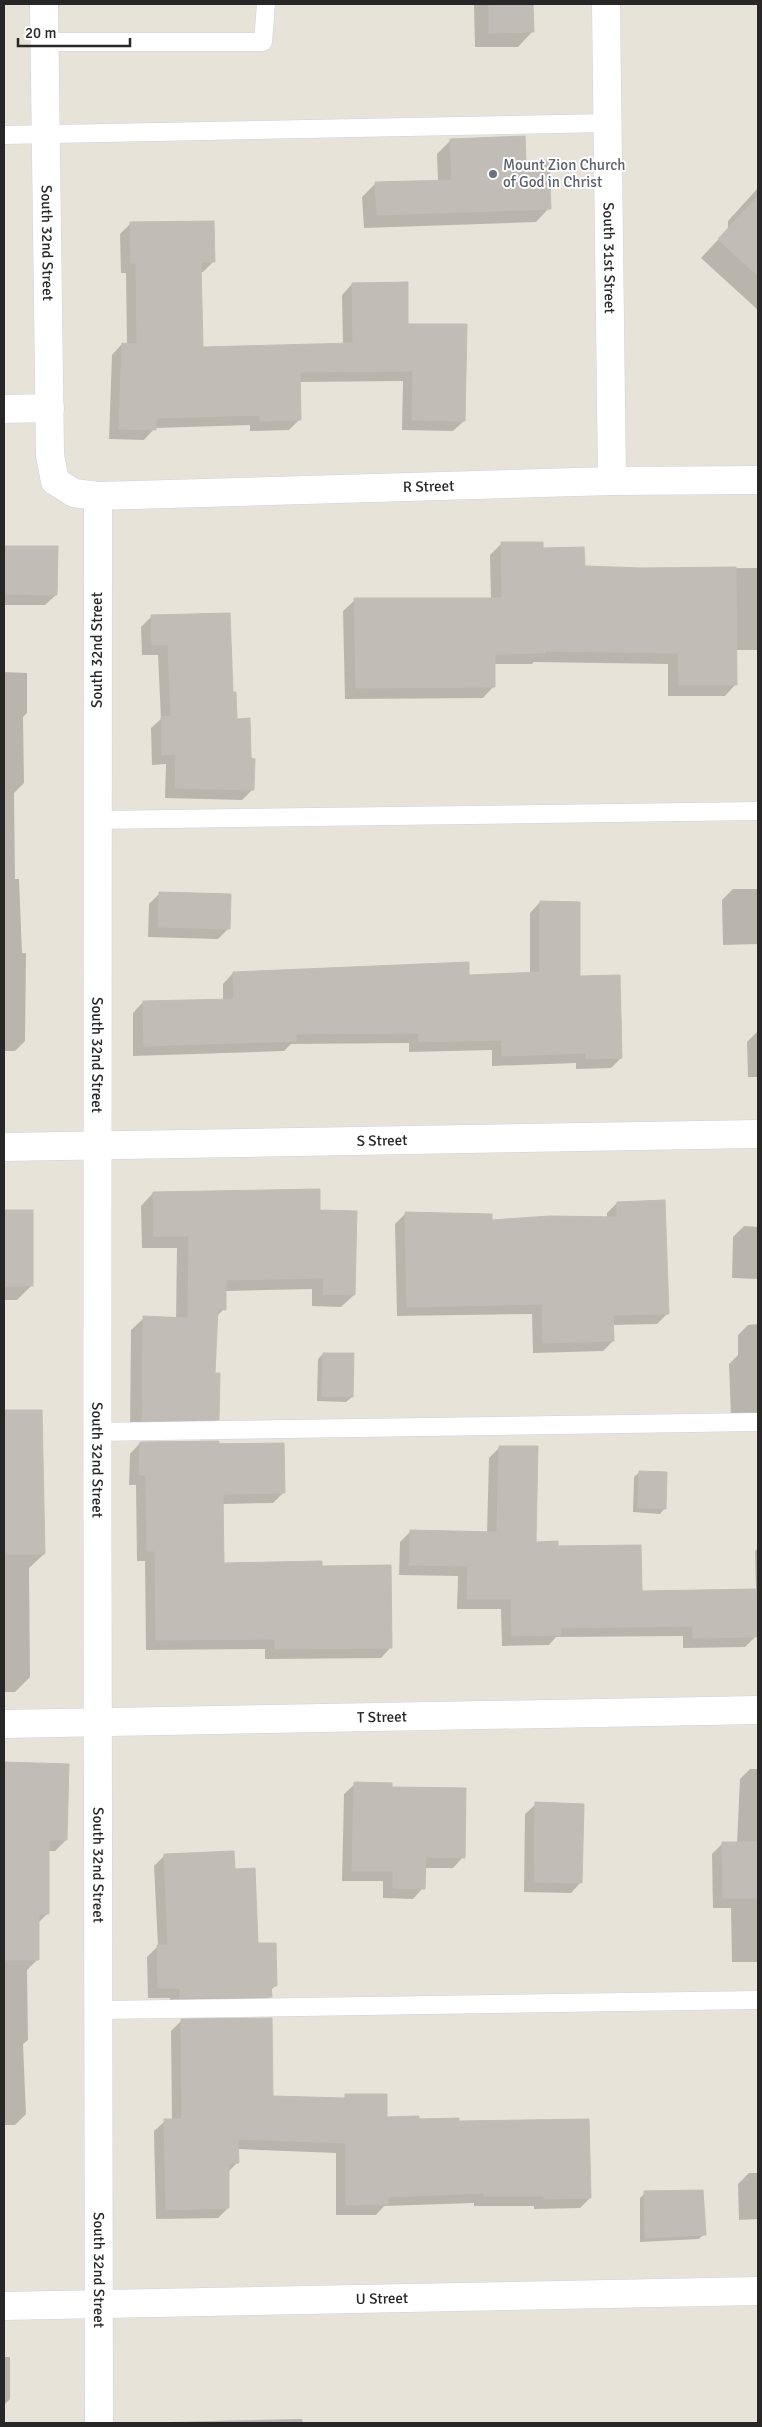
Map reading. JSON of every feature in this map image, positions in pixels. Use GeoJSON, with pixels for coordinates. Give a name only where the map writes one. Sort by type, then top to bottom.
{"type":"FeatureCollection","features":[{"type":"Feature","properties":{"kind":"street","name":"South 32nd Street"},"geometry":{"type":"LineString","coordinates":[[44,4],[50,455],[55,481]]}},
{"type":"Feature","properties":{"kind":"street","name":"South 31st Street"},"geometry":{"type":"LineString","coordinates":[[606,4],[609,123],[612,482]]}},
{"type":"Feature","properties":{"kind":"street"},"geometry":{"type":"LineString","coordinates":[[4,410],[50,408]]}},
{"type":"Feature","properties":{"kind":"street","name":"R Street"},"geometry":{"type":"LineString","coordinates":[[55,481],[74,493],[98,496],[612,482],[758,480]]}},
{"type":"Feature","properties":{"kind":"street","name":"South 32nd Street"},"geometry":{"type":"LineString","coordinates":[[98,496],[99,1145],[96,1432],[100,1723],[99,2423]]}},
{"type":"Feature","properties":{"kind":"street","name":"S Street"},"geometry":{"type":"LineString","coordinates":[[4,1147],[758,1134]]}},
{"type":"Feature","properties":{"kind":"street","name":"T Street"},"geometry":{"type":"LineString","coordinates":[[4,1724],[758,1710]]}},
{"type":"Feature","properties":{"kind":"street","name":"U Street"},"geometry":{"type":"LineString","coordinates":[[4,2306],[758,2291]]}},
{"type":"Feature","properties":{"kind":"lane"},"geometry":{"type":"LineString","coordinates":[[45,42],[263,42],[266,4]]}},
{"type":"Feature","properties":{"kind":"lane"},"geometry":{"type":"LineString","coordinates":[[4,135],[609,123]]}},
{"type":"Feature","properties":{"kind":"lane"},"geometry":{"type":"LineString","coordinates":[[97,820],[758,811]]}},
{"type":"Feature","properties":{"kind":"lane"},"geometry":{"type":"LineString","coordinates":[[96,1432],[758,1422]]}},
{"type":"Feature","properties":{"kind":"lane"},"geometry":{"type":"LineString","coordinates":[[100,2010],[758,2000]]}},
{"type":"Feature","properties":{"kind":"building"},"geometry":{"type":"Polygon","coordinates":[[[489,4],[533,4],[534,32],[489,33],[489,4]]]}},
{"type":"Feature","properties":{"kind":"building"},"geometry":{"type":"Polygon","coordinates":[[[525,136],[526,161],[549,160],[551,209],[377,215],[375,182],[452,180],[450,139],[525,136]]]}},
{"type":"Feature","properties":{"kind":"building"},"geometry":{"type":"Polygon","coordinates":[[[758,196],[758,276],[718,239],[758,196]]]}},
{"type":"Feature","properties":{"kind":"building"},"geometry":{"type":"Polygon","coordinates":[[[214,221],[215,262],[201,262],[203,347],[353,343],[352,283],[408,282],[408,324],[467,324],[465,421],[412,420],[413,371],[300,372],[301,420],[260,421],[260,415],[156,418],[156,430],[119,429],[122,343],[137,344],[136,263],[131,263],[130,222],[214,221]]]}},
{"type":"Feature","properties":{"kind":"building"},"geometry":{"type":"Polygon","coordinates":[[[501,542],[543,542],[543,548],[584,547],[585,566],[642,568],[736,567],[737,685],[679,685],[678,653],[544,651],[545,653],[495,654],[495,687],[356,688],[354,598],[502,598],[501,542]]]}},
{"type":"Feature","properties":{"kind":"building"},"geometry":{"type":"Polygon","coordinates":[[[4,546],[58,546],[57,595],[4,594],[4,546]]]}},
{"type":"Feature","properties":{"kind":"building"},"geometry":{"type":"Polygon","coordinates":[[[230,613],[233,692],[236,692],[237,719],[250,718],[251,758],[255,759],[254,790],[175,788],[176,754],[162,755],[161,717],[171,716],[168,645],[152,645],[151,615],[230,613]]]}},
{"type":"Feature","properties":{"kind":"building"},"geometry":{"type":"Polygon","coordinates":[[[159,892],[231,894],[230,929],[158,927],[159,892]]]}},
{"type":"Feature","properties":{"kind":"building"},"geometry":{"type":"Polygon","coordinates":[[[540,901],[580,902],[580,976],[620,975],[622,1058],[586,1059],[586,1053],[502,1056],[502,1040],[419,1042],[419,1033],[296,1034],[296,1041],[144,1046],[143,1001],[234,999],[233,972],[469,962],[469,975],[540,972],[540,901]]]}},
{"type":"Feature","properties":{"kind":"building"},"geometry":{"type":"Polygon","coordinates":[[[320,1189],[320,1210],[357,1211],[355,1295],[323,1294],[324,1278],[226,1280],[226,1310],[218,1309],[215,1373],[220,1373],[219,1420],[142,1421],[143,1316],[188,1318],[189,1236],[154,1236],[153,1192],[320,1189]]]}},
{"type":"Feature","properties":{"kind":"building"},"geometry":{"type":"Polygon","coordinates":[[[665,1200],[669,1314],[613,1315],[614,1341],[543,1343],[542,1304],[407,1307],[405,1212],[492,1214],[492,1220],[549,1216],[617,1217],[617,1202],[665,1200]]]}},
{"type":"Feature","properties":{"kind":"building"},"geometry":{"type":"Polygon","coordinates":[[[4,1210],[33,1210],[33,1286],[4,1286],[4,1210]]]}},
{"type":"Feature","properties":{"kind":"building"},"geometry":{"type":"Polygon","coordinates":[[[323,1353],[354,1353],[353,1397],[322,1396],[323,1353]]]}},
{"type":"Feature","properties":{"kind":"building"},"geometry":{"type":"Polygon","coordinates":[[[4,1410],[42,1410],[45,1554],[4,1554],[4,1410]]]}},
{"type":"Feature","properties":{"kind":"building"},"geometry":{"type":"Polygon","coordinates":[[[219,1441],[219,1444],[284,1443],[285,1493],[223,1494],[224,1563],[322,1561],[322,1566],[391,1565],[392,1648],[275,1649],[275,1639],[156,1640],[155,1551],[147,1551],[146,1475],[139,1475],[140,1442],[219,1441]]]}},
{"type":"Feature","properties":{"kind":"building"},"geometry":{"type":"Polygon","coordinates":[[[499,1446],[538,1446],[536,1542],[558,1541],[558,1546],[641,1545],[642,1591],[756,1589],[757,1637],[693,1638],[693,1626],[560,1628],[561,1635],[512,1636],[511,1599],[467,1599],[468,1566],[409,1565],[410,1530],[497,1532],[499,1446]]]}},
{"type":"Feature","properties":{"kind":"building"},"geometry":{"type":"Polygon","coordinates":[[[639,1471],[667,1472],[666,1509],[638,1508],[639,1471]]]}},
{"type":"Feature","properties":{"kind":"building"},"geometry":{"type":"Polygon","coordinates":[[[4,1762],[69,1764],[67,1840],[49,1840],[49,1914],[39,1914],[39,1960],[4,1960],[4,1762]]]}},
{"type":"Feature","properties":{"kind":"building"},"geometry":{"type":"Polygon","coordinates":[[[354,1782],[392,1783],[392,1787],[466,1788],[465,1858],[426,1857],[425,1889],[393,1888],[393,1871],[352,1871],[354,1782]]]}},
{"type":"Feature","properties":{"kind":"building"},"geometry":{"type":"Polygon","coordinates":[[[535,1802],[584,1804],[582,1883],[534,1882],[535,1802]]]}},
{"type":"Feature","properties":{"kind":"building"},"geometry":{"type":"Polygon","coordinates":[[[722,1842],[758,1842],[758,1898],[723,1898],[722,1842]]]}},
{"type":"Feature","properties":{"kind":"building"},"geometry":{"type":"Polygon","coordinates":[[[234,1851],[235,1869],[255,1868],[258,1943],[276,1943],[277,1986],[271,1986],[272,1997],[180,1998],[180,1988],[158,1988],[157,1945],[168,1945],[164,1854],[234,1851]]]}},
{"type":"Feature","properties":{"kind":"building"},"geometry":{"type":"Polygon","coordinates":[[[272,2018],[273,2096],[345,2098],[345,2094],[387,2094],[387,2117],[419,2116],[419,2119],[459,2118],[459,2121],[589,2119],[591,2198],[544,2199],[544,2196],[484,2196],[484,2193],[388,2197],[388,2204],[346,2205],[346,2143],[238,2139],[239,2163],[229,2163],[229,2208],[166,2210],[164,2119],[182,2119],[181,2019],[272,2018]]]}},
{"type":"Feature","properties":{"kind":"building"},"geometry":{"type":"Polygon","coordinates":[[[703,2190],[706,2235],[645,2238],[644,2191],[703,2190]]]}},
{"type":"Feature","properties":{"kind":"place","name":"Mount Zion Church of God in Christ"},"geometry":{"type":"Point","coordinates":[493,174]}}]}
